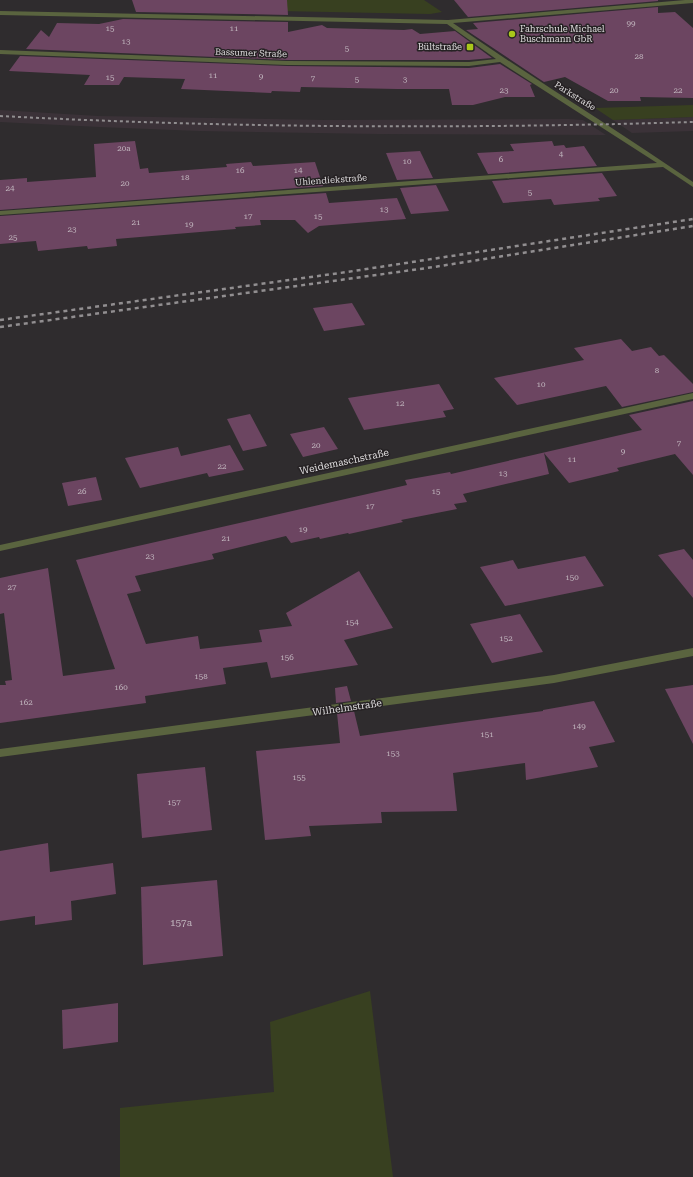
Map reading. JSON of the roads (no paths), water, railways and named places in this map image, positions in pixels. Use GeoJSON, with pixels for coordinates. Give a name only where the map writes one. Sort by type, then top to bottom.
{"type":"FeatureCollection","features":[{"type":"Feature","properties":{"kind":"street"},"geometry":{"type":"LineString","coordinates":[[637,0],[642,5]]}},
{"type":"Feature","properties":{"kind":"street"},"geometry":{"type":"LineString","coordinates":[[0,13],[448,22],[693,1]]}},
{"type":"Feature","properties":{"kind":"street","name":"Parkstraße"},"geometry":{"type":"LineString","coordinates":[[448,22],[501,60],[693,185]]}},
{"type":"Feature","properties":{"kind":"street","name":"Bassumer Straße"},"geometry":{"type":"LineString","coordinates":[[0,52],[288,63],[468,64],[501,60]]}},
{"type":"Feature","properties":{"kind":"street","name":"Uhlendiekstraße"},"geometry":{"type":"LineString","coordinates":[[0,213],[664,165]]}},
{"type":"Feature","properties":{"kind":"street","name":"Weidemaschstraße"},"geometry":{"type":"LineString","coordinates":[[0,548],[693,396]]}},
{"type":"Feature","properties":{"kind":"street","name":"Wilhelmstraße"},"geometry":{"type":"LineString","coordinates":[[0,753],[554,679],[693,652]]}},
{"type":"Feature","properties":{"kind":"railway"},"geometry":{"type":"LineString","coordinates":[[0,116],[173,123],[346,126],[520,126],[693,122]]}},
{"type":"Feature","properties":{"kind":"railway"},"geometry":{"type":"LineString","coordinates":[[0,320],[347,272],[693,219]]}},
{"type":"Feature","properties":{"kind":"railway"},"geometry":{"type":"LineString","coordinates":[[0,327],[434,267],[693,226]]}},
{"type":"Feature","properties":{"kind":"place","name":"Fahrschule Michael Buschmann GbR"},"geometry":{"type":"Point","coordinates":[512,34]}},
{"type":"Feature","properties":{"kind":"place","name":"Bültstraße"},"geometry":{"type":"Point","coordinates":[470,47]}}]}
